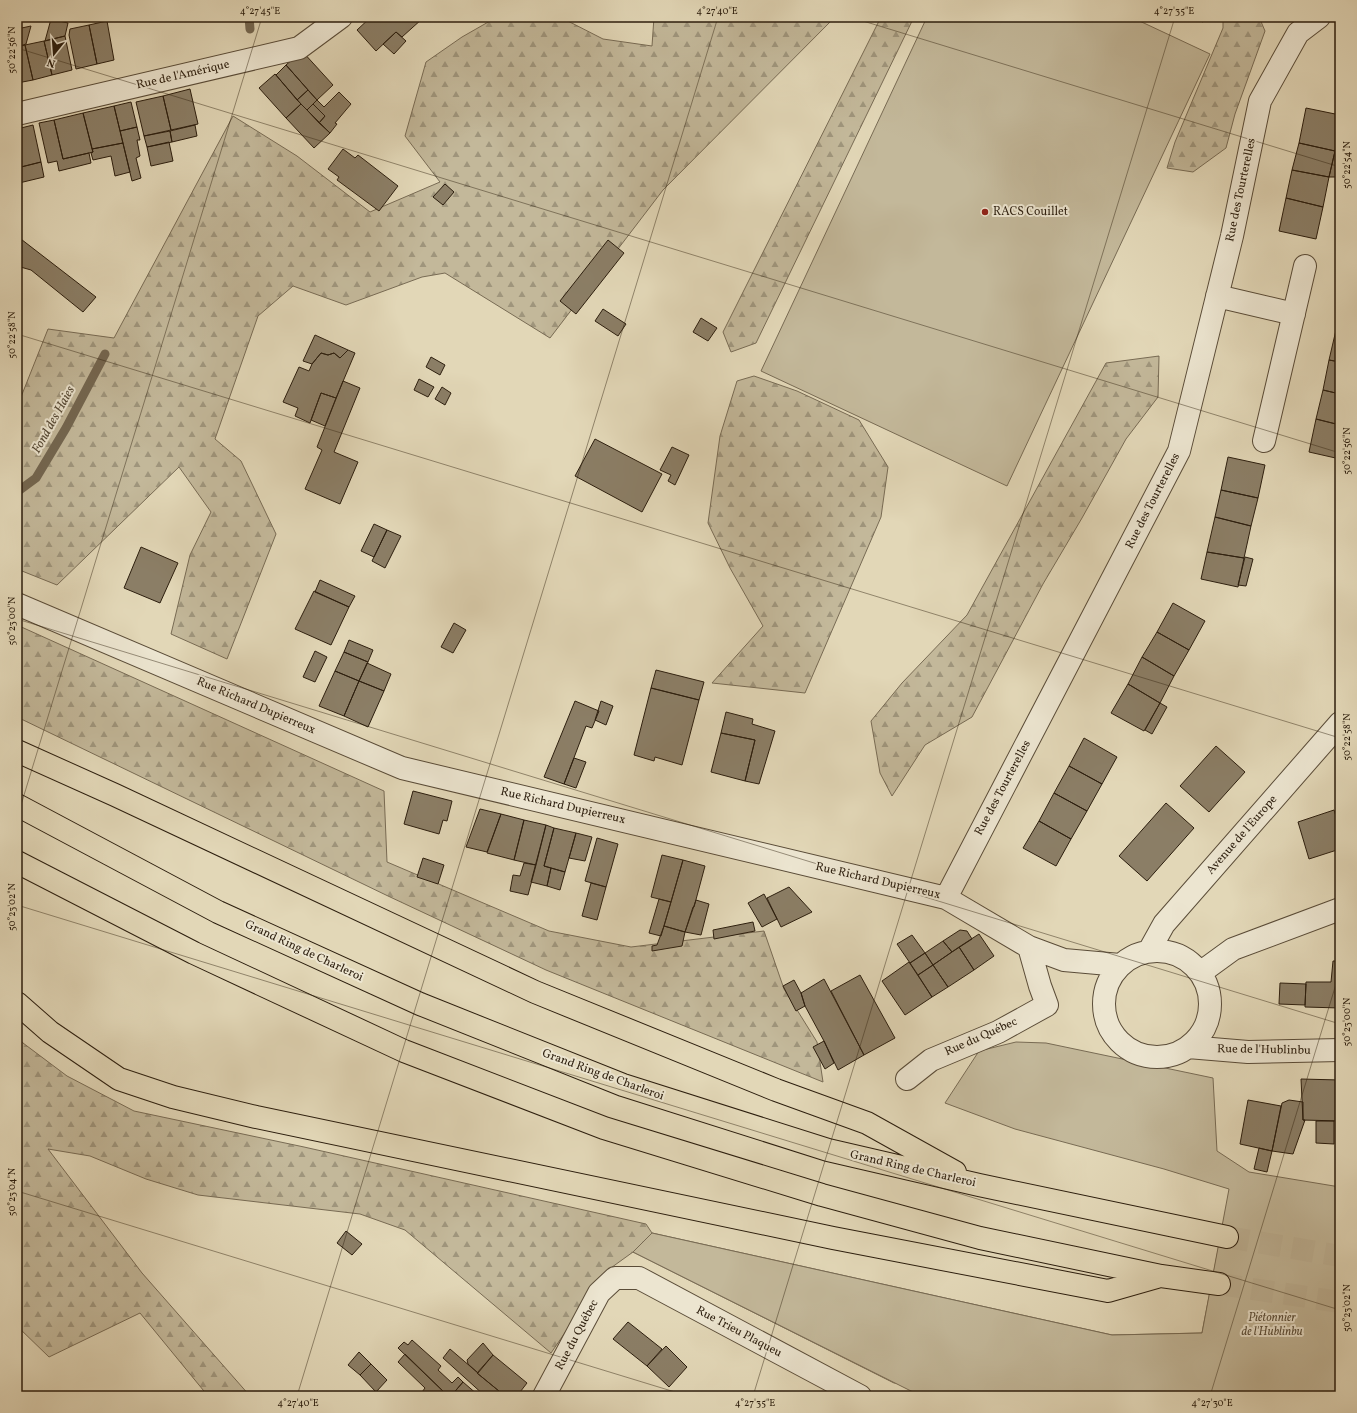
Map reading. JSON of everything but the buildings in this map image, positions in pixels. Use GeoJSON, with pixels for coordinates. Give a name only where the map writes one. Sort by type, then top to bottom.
{"type":"FeatureCollection","features":[{"type":"Feature","properties":{"kind":"highway"},"geometry":{"type":"LineString","coordinates":[[17,751],[115,795],[535,992],[776,1090],[867,1123],[979,1185]]}},
{"type":"Feature","properties":{"kind":"highway","name":"Grand Ring de Charleroi"},"geometry":{"type":"LineString","coordinates":[[17,805],[218,912],[420,1004],[623,1085],[828,1150],[979,1185],[1227,1237]]}},
{"type":"Feature","properties":{"kind":"highway"},"geometry":{"type":"LineString","coordinates":[[17,862],[194,953],[404,1051],[604,1128],[822,1195],[980,1238],[1160,1276],[1219,1284]]}},
{"type":"Feature","properties":{"kind":"highway"},"geometry":{"type":"LineString","coordinates":[[17,1004],[50,1032],[119,1079],[174,1097],[256,1117],[833,1238],[1108,1291],[1160,1276]]}},
{"type":"Feature","properties":{"kind":"street","name":"Rue de l'Amérique"},"geometry":{"type":"LineString","coordinates":[[17,114],[299,48],[341,17]]}},
{"type":"Feature","properties":{"kind":"street","name":"Rue des Tourterelles"},"geometry":{"type":"LineString","coordinates":[[946,898],[1179,452],[1232,236],[1260,101],[1294,25],[1319,17]]}},
{"type":"Feature","properties":{"kind":"street"},"geometry":{"type":"LineString","coordinates":[[1264,441],[1305,266]]}},
{"type":"Feature","properties":{"kind":"street"},"geometry":{"type":"LineString","coordinates":[[1217,296],[1294,314]]}},
{"type":"Feature","properties":{"kind":"street","name":"Rue Richard Dupierreux"},"geometry":{"type":"LineString","coordinates":[[17,604],[402,768],[946,898],[1029,947],[1064,960],[1120,965]]}},
{"type":"Feature","properties":{"kind":"street","name":"Avenue de l'Europe"},"geometry":{"type":"LineString","coordinates":[[1149,951],[1164,924],[1340,723]]}},
{"type":"Feature","properties":{"kind":"street"},"geometry":{"type":"LineString","coordinates":[[1200,973],[1233,949],[1340,909]]}},
{"type":"Feature","properties":{"kind":"street","name":"Rue du Québec"},"geometry":{"type":"LineString","coordinates":[[907,1079],[931,1060],[998,1032],[1048,1005],[1040,986],[1029,947]]}},
{"type":"Feature","properties":{"kind":"street"},"geometry":{"type":"LineString","coordinates":[[1149,951],[1167,952],[1185,957],[1200,973],[1208,988],[1210,1006],[1208,1018],[1199,1036],[1188,1047],[1169,1056],[1159,1057],[1141,1054],[1130,1049],[1114,1035],[1108,1025],[1104,1006],[1106,989],[1114,972],[1120,965],[1134,956],[1149,951]]}},
{"type":"Feature","properties":{"kind":"street","name":"Rue de l'Hublinbu"},"geometry":{"type":"LineString","coordinates":[[1188,1047],[1248,1052],[1340,1050]]}},
{"type":"Feature","properties":{"kind":"street","name":"Rue du Québec"},"geometry":{"type":"LineString","coordinates":[[544,1396],[599,1293],[616,1278]]}},
{"type":"Feature","properties":{"kind":"street","name":"Rue Trieu Plaqueu"},"geometry":{"type":"LineString","coordinates":[[616,1278],[638,1278],[860,1396]]}},
{"type":"Feature","properties":{"kind":"green space"},"geometry":{"type":"Polygon","coordinates":[[[497,17],[560,17],[603,39],[652,46],[654,17],[835,17],[663,190],[550,338],[445,273],[422,277],[346,305],[293,286],[258,316],[215,439],[241,461],[276,534],[227,659],[171,634],[190,555],[211,512],[179,467],[57,585],[17,569],[17,407],[48,329],[114,338],[233,116],[297,156],[370,212],[440,182],[405,136],[426,62],[462,37],[497,17]]]}},
{"type":"Feature","properties":{"kind":"green space"},"geometry":{"type":"Polygon","coordinates":[[[881,17],[914,17],[756,343],[731,352],[723,332],[881,17]]]}},
{"type":"Feature","properties":{"kind":"green space","name":"RACS Couillet"},"geometry":{"type":"Polygon","coordinates":[[[927,17],[1131,17],[1210,54],[1007,486],[761,371],[927,17]]]}},
{"type":"Feature","properties":{"kind":"green space"},"geometry":{"type":"Polygon","coordinates":[[[1223,17],[1259,17],[1265,31],[1235,114],[1226,148],[1193,172],[1167,168],[1175,142],[1223,28],[1223,17]]]}},
{"type":"Feature","properties":{"kind":"green space"},"geometry":{"type":"Polygon","coordinates":[[[1159,356],[1158,397],[1126,439],[1043,584],[972,717],[925,745],[892,796],[880,773],[871,721],[902,683],[967,615],[1106,363],[1159,356]]]}},
{"type":"Feature","properties":{"kind":"green space"},"geometry":{"type":"Polygon","coordinates":[[[754,376],[797,391],[859,420],[888,467],[881,517],[805,693],[712,683],[763,626],[730,568],[708,523],[720,436],[737,381],[754,376]]]}},
{"type":"Feature","properties":{"kind":"green space"},"geometry":{"type":"Polygon","coordinates":[[[17,625],[384,791],[387,862],[549,931],[631,947],[764,931],[784,989],[817,1042],[823,1082],[546,970],[388,896],[17,717],[17,625]]]}},
{"type":"Feature","properties":{"kind":"green space"},"geometry":{"type":"Polygon","coordinates":[[[17,1036],[23,1043],[67,1076],[134,1111],[304,1147],[646,1224],[652,1233],[1112,1335],[1202,1333],[1225,1214],[1340,1396],[894,1383],[633,1252],[608,1270],[551,1353],[405,1230],[360,1214],[198,1195],[146,1179],[90,1156],[48,1149],[142,1273],[250,1396],[208,1396],[140,1313],[49,1357],[17,1326],[17,1036]]]}},
{"type":"Feature","properties":{"kind":"green space","name":"Piétonnier de l'Hublinbu"},"geometry":{"type":"Polygon","coordinates":[[[1016,1042],[1046,1043],[1213,1078],[1217,1151],[1249,1172],[1340,1187],[1340,1396],[921,1396],[633,1252],[652,1233],[1112,1335],[1202,1333],[1229,1189],[1164,1169],[1015,1129],[945,1103],[979,1051],[1016,1042]]]}},
{"type":"Feature","properties":{"kind":"waterway","name":"Fond des Haies"},"geometry":{"type":"LineString","coordinates":[[249,17],[250,29]]}},
{"type":"Feature","properties":{"kind":"waterway","name":"Fond des Haies"},"geometry":{"type":"LineString","coordinates":[[17,492],[36,478],[66,428],[105,354]]}},
{"type":"Feature","properties":{"kind":"tunnel"},"geometry":{"type":"LineString","coordinates":[[1227,1237],[1340,1256]]}},
{"type":"Feature","properties":{"kind":"tunnel"},"geometry":{"type":"LineString","coordinates":[[1219,1284],[1340,1302]]}},
{"type":"Feature","properties":{"kind":"place","name":"RACS Couillet"},"geometry":{"type":"Point","coordinates":[985,212]}}]}
